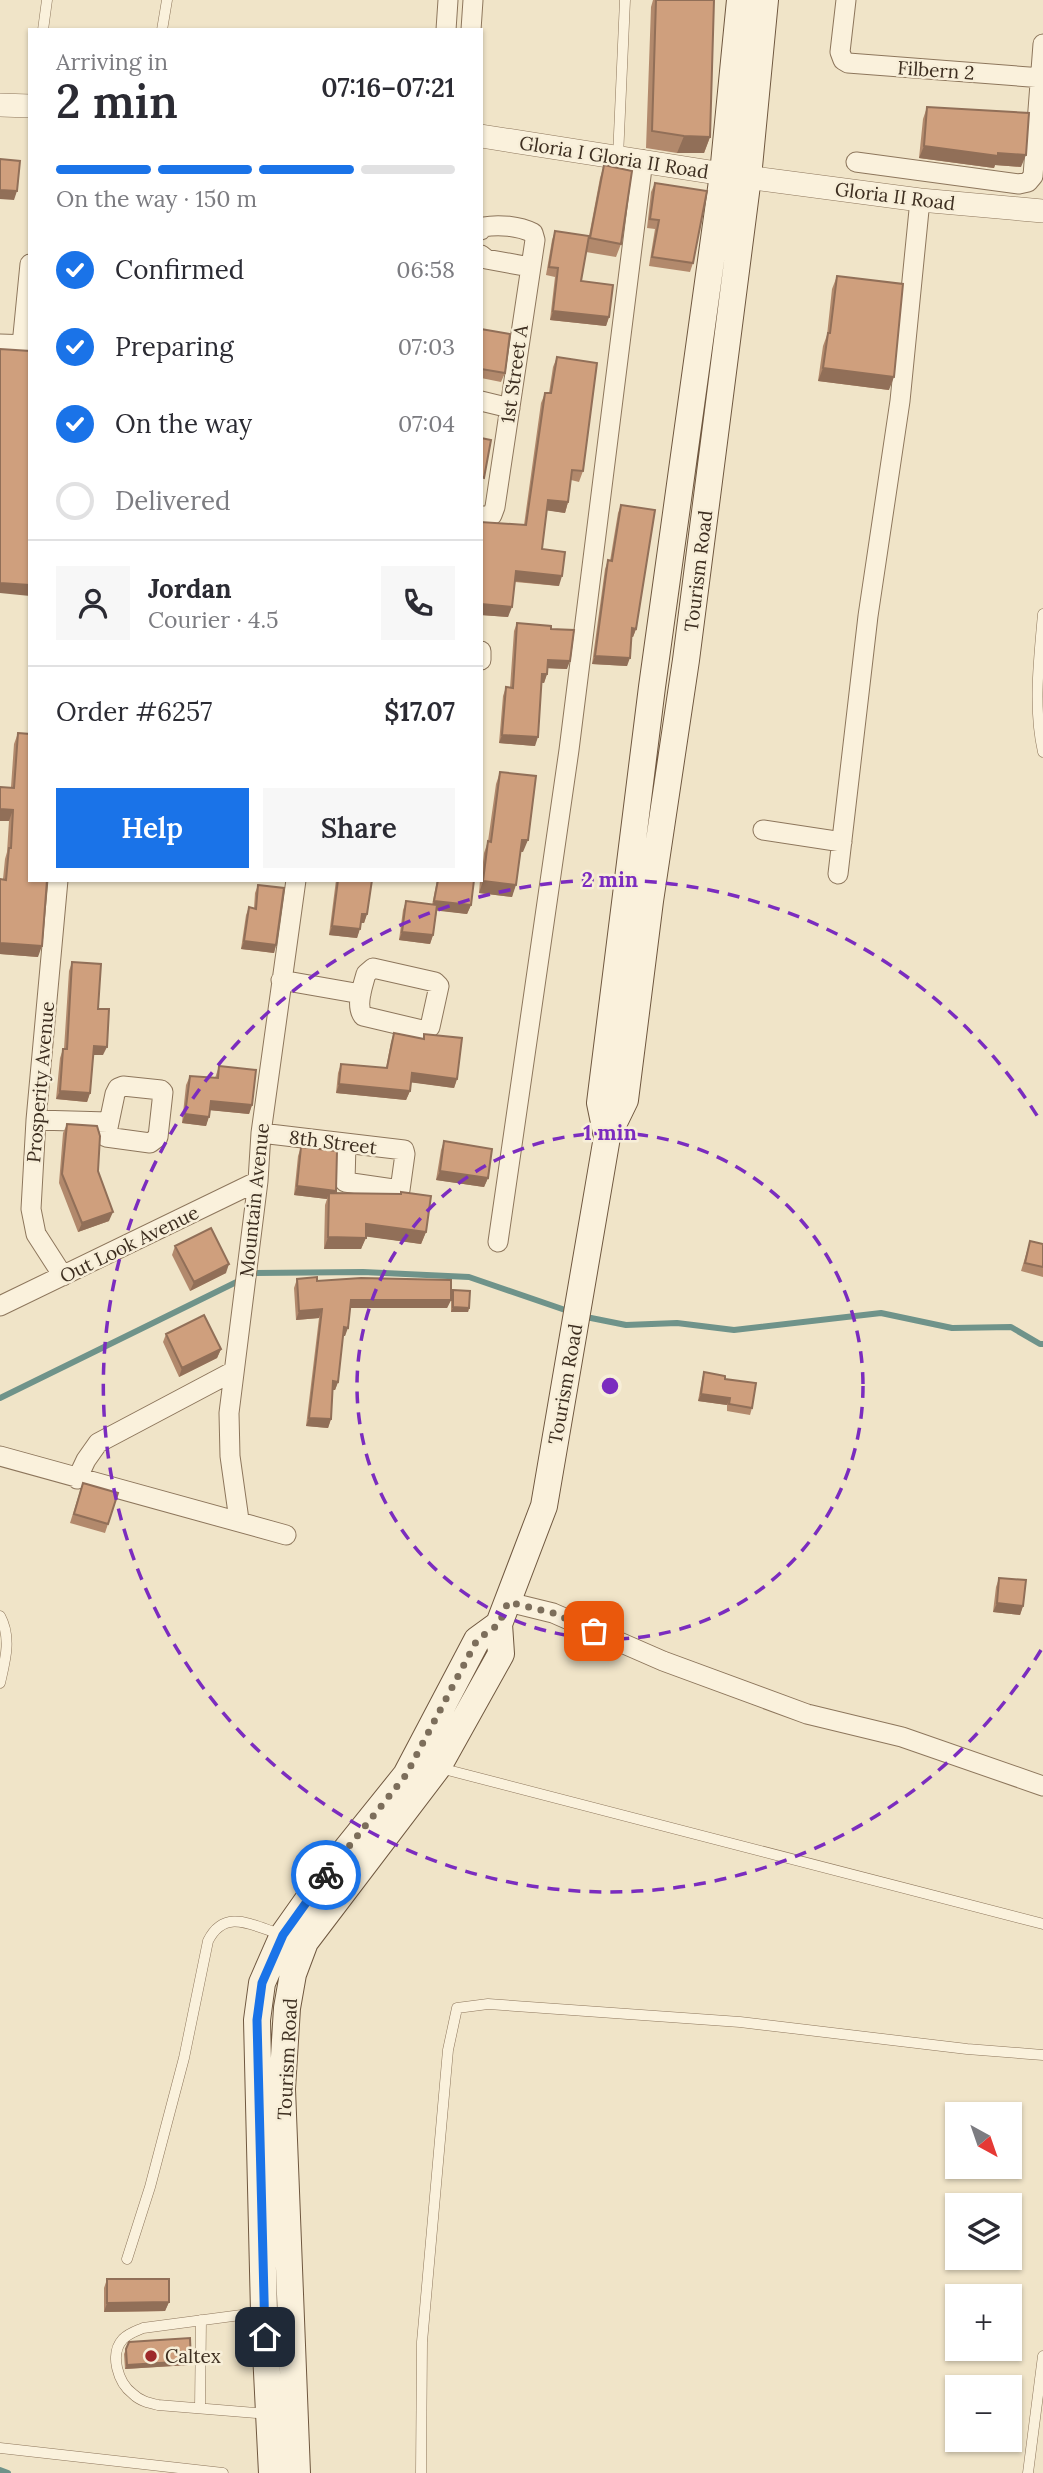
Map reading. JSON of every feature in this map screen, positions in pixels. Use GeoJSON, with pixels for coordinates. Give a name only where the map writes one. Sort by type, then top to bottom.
{"type":"FeatureCollection","features":[{"type":"Feature","properties":{"kind":"main road","name":"Tourism Road"},"geometry":{"type":"LineString","coordinates":[[736,176],[740,0]]}},
{"type":"Feature","properties":{"kind":"main road","name":"Tourism Road"},"geometry":{"type":"LineString","coordinates":[[297,2473],[282,2089],[287,2008],[293,1975],[305,1942],[427,1764],[477,1640],[504,1613],[544,1506],[607,1137],[600,1103],[624,900],[765,0]]}},
{"type":"Feature","properties":{"kind":"main road","name":"Tourism Road"},"geometry":{"type":"LineString","coordinates":[[272,2473],[264,2312],[257,2020],[262,1983],[283,1935],[324,1877],[427,1764]]}},
{"type":"Feature","properties":{"kind":"street"},"geometry":{"type":"LineString","coordinates":[[446,28],[447,0]]}},
{"type":"Feature","properties":{"kind":"street"},"geometry":{"type":"LineString","coordinates":[[471,28],[473,0]]}},
{"type":"Feature","properties":{"kind":"street","name":"Filbern 2"},"geometry":{"type":"LineString","coordinates":[[846,0],[840,52],[848,64],[1041,78]]}},
{"type":"Feature","properties":{"kind":"street"},"geometry":{"type":"LineString","coordinates":[[856,162],[1019,184],[1028,182],[1032,176],[1043,44]]}},
{"type":"Feature","properties":{"kind":"street"},"geometry":{"type":"LineString","coordinates":[[0,105],[28,106]]}},
{"type":"Feature","properties":{"kind":"street","name":"Gloria I Gloria II Road"},"geometry":{"type":"LineString","coordinates":[[483,136],[736,176]]}},
{"type":"Feature","properties":{"kind":"street"},"geometry":{"type":"LineString","coordinates":[[498,1242],[569,750],[643,160]]}},
{"type":"Feature","properties":{"kind":"street","name":"Gloria II Road"},"geometry":{"type":"LineString","coordinates":[[736,176],[920,200],[1043,211]]}},
{"type":"Feature","properties":{"kind":"street"},"geometry":{"type":"LineString","coordinates":[[838,874],[868,616],[900,401],[920,200]]}},
{"type":"Feature","properties":{"kind":"street","name":"1st Street A"},"geometry":{"type":"LineString","coordinates":[[483,227],[496,225],[527,230],[533,233],[535,240],[495,507],[492,515],[483,516]]}},
{"type":"Feature","properties":{"kind":"street"},"geometry":{"type":"LineString","coordinates":[[483,257],[530,267]]}},
{"type":"Feature","properties":{"kind":"street"},"geometry":{"type":"LineString","coordinates":[[0,344],[26,345],[28,306]]}},
{"type":"Feature","properties":{"kind":"street"},"geometry":{"type":"LineString","coordinates":[[483,401],[510,408]]}},
{"type":"Feature","properties":{"kind":"street"},"geometry":{"type":"LineString","coordinates":[[763,830],[842,842]]}},
{"type":"Feature","properties":{"kind":"street","name":"Prosperity Avenue"},"geometry":{"type":"LineString","coordinates":[[58,882],[36,1120],[31,1209],[36,1234],[63,1276]]}},
{"type":"Feature","properties":{"kind":"street","name":"Mountain Avenue"},"geometry":{"type":"LineString","coordinates":[[239,1520],[230,1455],[229,1413],[258,1181],[261,1133],[296,882]]}},
{"type":"Feature","properties":{"kind":"street"},"geometry":{"type":"LineString","coordinates":[[281,980],[361,994]]}},
{"type":"Feature","properties":{"kind":"street"},"geometry":{"type":"LineString","coordinates":[[36,1120],[108,1122]]}},
{"type":"Feature","properties":{"kind":"street","name":"8th Street"},"geometry":{"type":"LineString","coordinates":[[261,1133],[404,1150],[401,1188],[398,1191],[345,1182],[346,1144]]}},
{"type":"Feature","properties":{"kind":"street","name":"Out Look Avenue"},"geometry":{"type":"LineString","coordinates":[[0,1306],[258,1181]]}},
{"type":"Feature","properties":{"kind":"street"},"geometry":{"type":"LineString","coordinates":[[77,1479],[98,1443],[233,1372]]}},
{"type":"Feature","properties":{"kind":"street"},"geometry":{"type":"LineString","coordinates":[[0,1456],[286,1535]]}},
{"type":"Feature","properties":{"kind":"street"},"geometry":{"type":"LineString","coordinates":[[504,1613],[553,1613],[663,1661],[807,1714],[902,1737],[1043,1786]]}},
{"type":"Feature","properties":{"kind":"lane"},"geometry":{"type":"LineString","coordinates":[[43,28],[47,0]]}},
{"type":"Feature","properties":{"kind":"lane"},"geometry":{"type":"LineString","coordinates":[[162,28],[167,0]]}},
{"type":"Feature","properties":{"kind":"lane"},"geometry":{"type":"LineString","coordinates":[[618,157],[625,0]]}},
{"type":"Feature","properties":{"kind":"lane"},"geometry":{"type":"LineString","coordinates":[[1043,614],[1038,670],[1040,738],[1043,752]]}},
{"type":"Feature","properties":{"kind":"lane"},"geometry":{"type":"LineString","coordinates":[[0,1616],[4,1623],[8,1650],[0,1683]]}},
{"type":"Feature","properties":{"kind":"lane"},"geometry":{"type":"LineString","coordinates":[[427,1764],[1043,1924]]}},
{"type":"Feature","properties":{"kind":"lane"},"geometry":{"type":"LineString","coordinates":[[127,2259],[150,2187],[184,2059],[208,1941],[213,1930],[223,1922],[238,1921],[283,1935]]}},
{"type":"Feature","properties":{"kind":"lane"},"geometry":{"type":"LineString","coordinates":[[421,2473],[422,2342],[448,2050],[457,2008],[488,2004],[740,2022],[967,2049],[1043,2055]]}},
{"type":"Feature","properties":{"kind":"lane"},"geometry":{"type":"LineString","coordinates":[[264,2312],[136,2331],[121,2340],[117,2350],[120,2378],[132,2394],[143,2401],[159,2405],[270,2414]]}},
{"type":"Feature","properties":{"kind":"lane"},"geometry":{"type":"LineString","coordinates":[[200,2408],[201,2320]]}},
{"type":"Feature","properties":{"kind":"lane"},"geometry":{"type":"LineString","coordinates":[[1028,2473],[1043,2356]]}},
{"type":"Feature","properties":{"kind":"lane"},"geometry":{"type":"LineString","coordinates":[[0,2448],[223,2473]]}},
{"type":"Feature","properties":{"kind":"building"},"geometry":{"type":"Polygon","coordinates":[[[656,0],[714,0],[710,137],[652,131],[656,0]]]}},
{"type":"Feature","properties":{"kind":"building"},"geometry":{"type":"Polygon","coordinates":[[[927,107],[1029,113],[1026,155],[998,153],[998,156],[924,146],[927,107]]]}},
{"type":"Feature","properties":{"kind":"building"},"geometry":{"type":"Polygon","coordinates":[[[0,159],[20,161],[17,191],[0,190],[0,159]]]}},
{"type":"Feature","properties":{"kind":"building"},"geometry":{"type":"Polygon","coordinates":[[[604,165],[632,171],[621,244],[590,238],[604,165]]]}},
{"type":"Feature","properties":{"kind":"building"},"geometry":{"type":"Polygon","coordinates":[[[655,183],[707,191],[693,263],[652,257],[659,220],[650,219],[655,183]]]}},
{"type":"Feature","properties":{"kind":"building"},"geometry":{"type":"Polygon","coordinates":[[[555,231],[589,236],[581,281],[613,285],[609,317],[553,311],[558,268],[549,267],[555,231]]]}},
{"type":"Feature","properties":{"kind":"building"},"geometry":{"type":"Polygon","coordinates":[[[837,276],[903,284],[894,377],[823,368],[837,276]]]}},
{"type":"Feature","properties":{"kind":"building"},"geometry":{"type":"Polygon","coordinates":[[[483,329],[510,334],[505,373],[483,369],[483,329]]]}},
{"type":"Feature","properties":{"kind":"building"},"geometry":{"type":"Polygon","coordinates":[[[0,349],[28,351],[28,585],[0,583],[0,349]]]}},
{"type":"Feature","properties":{"kind":"building"},"geometry":{"type":"Polygon","coordinates":[[[557,357],[597,363],[583,471],[572,470],[568,502],[548,500],[542,549],[565,552],[562,576],[516,571],[512,607],[483,604],[483,522],[526,525],[545,393],[551,393],[557,357]]]}},
{"type":"Feature","properties":{"kind":"building"},"geometry":{"type":"Polygon","coordinates":[[[483,438],[491,440],[483,478],[483,438]]]}},
{"type":"Feature","properties":{"kind":"building"},"geometry":{"type":"Polygon","coordinates":[[[621,505],[655,510],[636,629],[632,628],[630,658],[595,656],[608,560],[612,561],[621,505]]]}},
{"type":"Feature","properties":{"kind":"building"},"geometry":{"type":"Polygon","coordinates":[[[517,623],[574,630],[570,661],[548,660],[547,674],[542,674],[538,737],[502,735],[506,687],[513,688],[517,623]]]}},
{"type":"Feature","properties":{"kind":"building"},"geometry":{"type":"Polygon","coordinates":[[[18,733],[28,734],[28,882],[47,882],[42,946],[0,943],[0,879],[6,880],[13,810],[0,809],[0,787],[14,788],[18,733]]]}},
{"type":"Feature","properties":{"kind":"building"},"geometry":{"type":"Polygon","coordinates":[[[500,772],[536,776],[528,840],[522,840],[516,885],[483,881],[500,772]]]}},
{"type":"Feature","properties":{"kind":"building"},"geometry":{"type":"Polygon","coordinates":[[[338,882],[372,882],[367,914],[362,914],[360,929],[332,926],[338,882]]]}},
{"type":"Feature","properties":{"kind":"building"},"geometry":{"type":"Polygon","coordinates":[[[438,882],[474,882],[471,905],[434,901],[438,882]]]}},
{"type":"Feature","properties":{"kind":"building"},"geometry":{"type":"Polygon","coordinates":[[[258,885],[284,888],[276,945],[244,941],[249,907],[256,909],[258,885]]]}},
{"type":"Feature","properties":{"kind":"building"},"geometry":{"type":"Polygon","coordinates":[[[406,901],[437,905],[433,935],[402,932],[406,901]]]}},
{"type":"Feature","properties":{"kind":"building"},"geometry":{"type":"Polygon","coordinates":[[[72,962],[101,964],[98,1009],[109,1009],[107,1047],[94,1046],[90,1093],[60,1091],[63,1049],[67,1049],[72,962]]]}},
{"type":"Feature","properties":{"kind":"building"},"geometry":{"type":"Polygon","coordinates":[[[394,1033],[424,1039],[424,1034],[462,1038],[457,1079],[412,1073],[410,1091],[339,1084],[341,1064],[387,1068],[394,1033]]]}},
{"type":"Feature","properties":{"kind":"building"},"geometry":{"type":"Polygon","coordinates":[[[219,1066],[256,1070],[252,1105],[211,1101],[209,1117],[185,1114],[190,1076],[218,1078],[219,1066]]]}},
{"type":"Feature","properties":{"kind":"building"},"geometry":{"type":"Polygon","coordinates":[[[67,1124],[97,1126],[100,1136],[98,1171],[113,1212],[82,1223],[62,1174],[67,1124]]]}},
{"type":"Feature","properties":{"kind":"building"},"geometry":{"type":"Polygon","coordinates":[[[444,1141],[492,1149],[488,1178],[440,1171],[444,1141]]]}},
{"type":"Feature","properties":{"kind":"building"},"geometry":{"type":"Polygon","coordinates":[[[301,1147],[337,1151],[336,1191],[297,1186],[301,1147]]]}},
{"type":"Feature","properties":{"kind":"building"},"geometry":{"type":"Polygon","coordinates":[[[401,1192],[431,1196],[426,1232],[366,1224],[366,1238],[328,1237],[329,1193],[401,1192]]]}},
{"type":"Feature","properties":{"kind":"building"},"geometry":{"type":"Polygon","coordinates":[[[211,1228],[229,1264],[194,1282],[175,1246],[211,1228]]]}},
{"type":"Feature","properties":{"kind":"building"},"geometry":{"type":"Polygon","coordinates":[[[1030,1241],[1043,1244],[1043,1267],[1025,1263],[1030,1241]]]}},
{"type":"Feature","properties":{"kind":"building"},"geometry":{"type":"Polygon","coordinates":[[[317,1277],[317,1281],[361,1278],[451,1280],[451,1300],[351,1300],[348,1328],[344,1327],[338,1382],[333,1381],[331,1419],[309,1418],[322,1309],[299,1311],[297,1279],[317,1277]]]}},
{"type":"Feature","properties":{"kind":"building"},"geometry":{"type":"Polygon","coordinates":[[[453,1290],[470,1291],[469,1308],[453,1307],[453,1290]]]}},
{"type":"Feature","properties":{"kind":"building"},"geometry":{"type":"Polygon","coordinates":[[[204,1315],[221,1349],[182,1368],[166,1334],[204,1315]]]}},
{"type":"Feature","properties":{"kind":"building"},"geometry":{"type":"Polygon","coordinates":[[[704,1372],[725,1376],[725,1379],[756,1383],[752,1408],[729,1404],[730,1398],[701,1394],[704,1372]]]}},
{"type":"Feature","properties":{"kind":"building"},"geometry":{"type":"Polygon","coordinates":[[[83,1483],[118,1493],[108,1524],[74,1514],[83,1483]]]}},
{"type":"Feature","properties":{"kind":"building"},"geometry":{"type":"Polygon","coordinates":[[[999,1578],[1026,1580],[1023,1606],[997,1603],[999,1578]]]}},
{"type":"Feature","properties":{"kind":"building"},"geometry":{"type":"Polygon","coordinates":[[[107,2279],[169,2279],[169,2302],[107,2303],[107,2279]]]}},
{"type":"Feature","properties":{"kind":"building","name":"Caltex"},"geometry":{"type":"Polygon","coordinates":[[[190,2338],[191,2361],[127,2365],[126,2349],[129,2342],[190,2338]]]}},
{"type":"Feature","properties":{"kind":"waterway"},"geometry":{"type":"LineString","coordinates":[[0,1398],[255,1273],[363,1272],[469,1277],[571,1312]]}},
{"type":"Feature","properties":{"kind":"waterway"},"geometry":{"type":"LineString","coordinates":[[581,1316],[626,1325],[677,1323],[734,1330],[881,1313],[952,1328],[1011,1327],[1043,1344]]}},
{"type":"Feature","properties":{"kind":"waterway"},"geometry":{"type":"LineString","coordinates":[[0,2470],[8,2473]]}},
{"type":"Feature","properties":{"kind":"way so far"},"geometry":{"type":"LineString","coordinates":[[326,1875],[416,1760],[477,1640],[499,1624],[508,1602],[553,1613],[594,1631]]}},
{"type":"Feature","properties":{"kind":"place","name":"Caltex"},"geometry":{"type":"Point","coordinates":[151,2356]}},
{"type":"Feature","properties":{"kind":"route"},"geometry":{"type":"LineString","coordinates":[[265,2337],[257,2020],[262,1983],[283,1935],[326,1875]]}}]}
